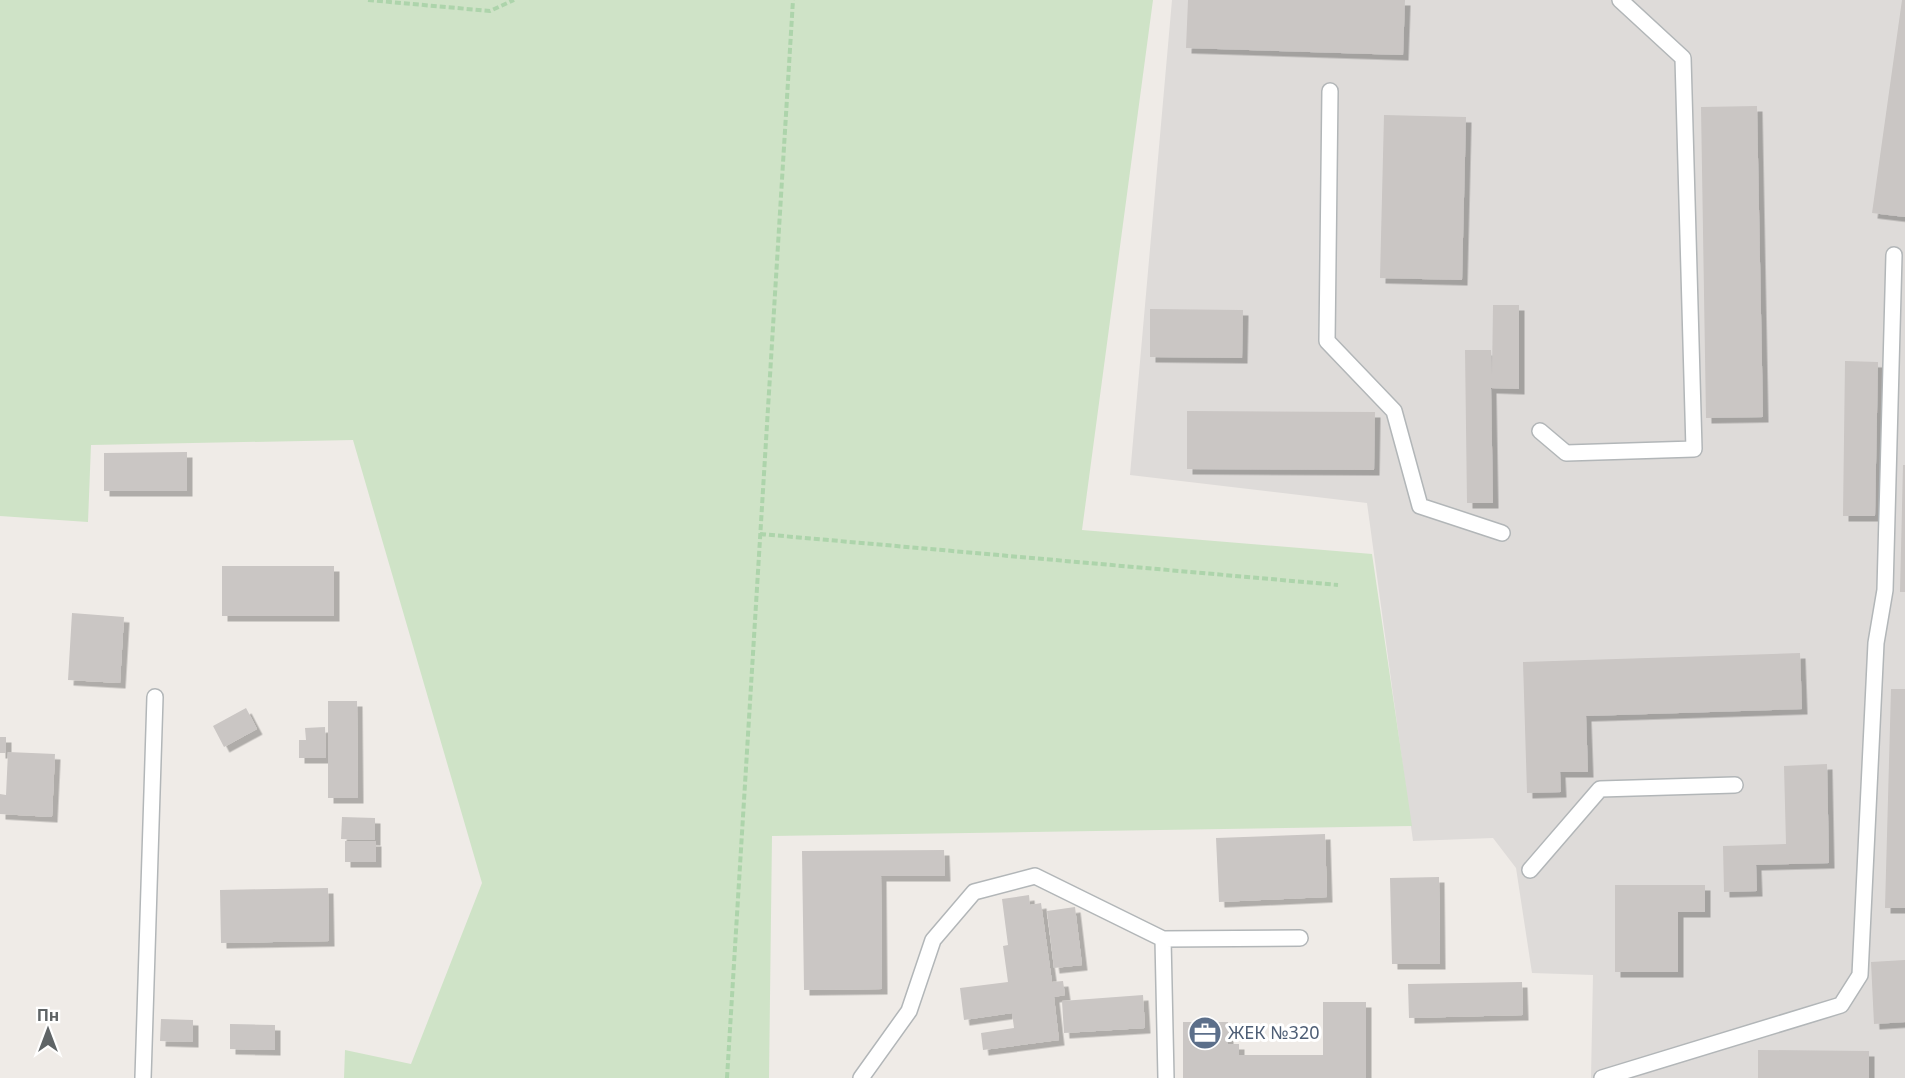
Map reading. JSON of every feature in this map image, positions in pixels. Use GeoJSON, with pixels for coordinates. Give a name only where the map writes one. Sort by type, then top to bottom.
{"type":"FeatureCollection","features":[{"type":"Feature","properties":{"kind":"lane"},"geometry":{"type":"LineString","coordinates":[[1540,431],[1566,453],[1694,449],[1683,58],[1620,0]]}},
{"type":"Feature","properties":{"kind":"lane"},"geometry":{"type":"LineString","coordinates":[[1330,91],[1327,341],[1394,411],[1420,506],[1502,533]]}},
{"type":"Feature","properties":{"kind":"lane"},"geometry":{"type":"LineString","coordinates":[[1602,1078],[1841,1005],[1860,975],[1876,643],[1885,590],[1894,255]]}},
{"type":"Feature","properties":{"kind":"lane"},"geometry":{"type":"LineString","coordinates":[[143,1078],[155,697]]}},
{"type":"Feature","properties":{"kind":"lane"},"geometry":{"type":"LineString","coordinates":[[1530,870],[1600,789],[1735,785]]}},
{"type":"Feature","properties":{"kind":"lane"},"geometry":{"type":"LineString","coordinates":[[861,1078],[909,1011],[933,940],[974,892],[1035,876],[1163,939],[1300,938]]}},
{"type":"Feature","properties":{"kind":"lane"},"geometry":{"type":"LineString","coordinates":[[1163,939],[1166,1078]]}},
{"type":"Feature","properties":{"kind":"path"},"geometry":{"type":"LineString","coordinates":[[368,0],[490,12],[514,0]]}},
{"type":"Feature","properties":{"kind":"path"},"geometry":{"type":"LineString","coordinates":[[727,1078],[793,0]]}},
{"type":"Feature","properties":{"kind":"path"},"geometry":{"type":"LineString","coordinates":[[760,534],[1338,585]]}},
{"type":"Feature","properties":{"kind":"shaded area"},"geometry":{"type":"Polygon","coordinates":[[[1172,0],[1905,0],[1905,1078],[1591,1078],[1593,975],[1532,973],[1516,868],[1493,838],[1413,841],[1367,503],[1130,475],[1172,0]]]}},
{"type":"Feature","properties":{"kind":"green space"},"geometry":{"type":"Polygon","coordinates":[[[0,0],[1153,0],[1082,530],[1372,554],[1412,826],[772,836],[769,1078],[344,1078],[345,1050],[411,1064],[482,883],[353,440],[91,445],[88,522],[0,516],[0,0]]]}},
{"type":"Feature","properties":{"kind":"building"},"geometry":{"type":"Polygon","coordinates":[[[1188,0],[1405,0],[1403,55],[1186,48],[1188,0]]]}},
{"type":"Feature","properties":{"kind":"building"},"geometry":{"type":"Polygon","coordinates":[[[1902,0],[1905,0],[1905,217],[1872,213],[1902,0]]]}},
{"type":"Feature","properties":{"kind":"building"},"geometry":{"type":"Polygon","coordinates":[[[1757,106],[1763,417],[1706,418],[1701,107],[1757,106]]]}},
{"type":"Feature","properties":{"kind":"building"},"geometry":{"type":"Polygon","coordinates":[[[1384,115],[1466,117],[1462,280],[1380,278],[1384,115]]]}},
{"type":"Feature","properties":{"kind":"building"},"geometry":{"type":"Polygon","coordinates":[[[1493,305],[1519,305],[1519,389],[1491,388],[1493,503],[1467,503],[1465,350],[1491,350],[1492,375],[1493,305]]]}},
{"type":"Feature","properties":{"kind":"building"},"geometry":{"type":"Polygon","coordinates":[[[1150,309],[1243,310],[1242,358],[1150,357],[1150,309]]]}},
{"type":"Feature","properties":{"kind":"building"},"geometry":{"type":"Polygon","coordinates":[[[1845,361],[1878,362],[1875,516],[1843,516],[1845,361]]]}},
{"type":"Feature","properties":{"kind":"building"},"geometry":{"type":"Polygon","coordinates":[[[1187,411],[1375,412],[1374,470],[1187,469],[1187,411]]]}},
{"type":"Feature","properties":{"kind":"building"},"geometry":{"type":"Polygon","coordinates":[[[187,452],[187,491],[104,491],[104,453],[187,452]]]}},
{"type":"Feature","properties":{"kind":"building"},"geometry":{"type":"Polygon","coordinates":[[[1903,465],[1905,465],[1905,592],[1900,592],[1903,465]]]}},
{"type":"Feature","properties":{"kind":"building"},"geometry":{"type":"Polygon","coordinates":[[[222,566],[334,566],[334,616],[222,616],[222,566]]]}},
{"type":"Feature","properties":{"kind":"building"},"geometry":{"type":"Polygon","coordinates":[[[72,613],[124,617],[120,683],[68,680],[72,613]]]}},
{"type":"Feature","properties":{"kind":"building"},"geometry":{"type":"Polygon","coordinates":[[[1800,653],[1802,709],[1586,716],[1588,772],[1560,772],[1561,792],[1527,793],[1523,662],[1800,653]]]}},
{"type":"Feature","properties":{"kind":"building"},"geometry":{"type":"Polygon","coordinates":[[[1891,689],[1905,689],[1905,908],[1885,908],[1891,689]]]}},
{"type":"Feature","properties":{"kind":"building"},"geometry":{"type":"Polygon","coordinates":[[[328,701],[357,701],[358,798],[328,798],[328,701]]]}},
{"type":"Feature","properties":{"kind":"building"},"geometry":{"type":"Polygon","coordinates":[[[246,708],[257,729],[224,747],[213,726],[246,708]]]}},
{"type":"Feature","properties":{"kind":"building"},"geometry":{"type":"Polygon","coordinates":[[[325,727],[326,758],[299,758],[299,740],[306,740],[305,728],[325,727]]]}},
{"type":"Feature","properties":{"kind":"building"},"geometry":{"type":"Polygon","coordinates":[[[0,737],[6,737],[6,753],[0,753],[0,737]]]}},
{"type":"Feature","properties":{"kind":"building"},"geometry":{"type":"Polygon","coordinates":[[[8,752],[55,754],[52,817],[0,814],[0,794],[6,795],[8,752]]]}},
{"type":"Feature","properties":{"kind":"building"},"geometry":{"type":"Polygon","coordinates":[[[1827,764],[1829,863],[1756,865],[1757,891],[1724,892],[1723,846],[1786,844],[1784,766],[1827,764]]]}},
{"type":"Feature","properties":{"kind":"building"},"geometry":{"type":"Polygon","coordinates":[[[342,817],[375,818],[375,840],[341,839],[342,817]]]}},
{"type":"Feature","properties":{"kind":"building"},"geometry":{"type":"Polygon","coordinates":[[[1325,834],[1327,897],[1219,902],[1216,838],[1325,834]]]}},
{"type":"Feature","properties":{"kind":"building"},"geometry":{"type":"Polygon","coordinates":[[[345,841],[376,841],[376,862],[345,862],[345,841]]]}},
{"type":"Feature","properties":{"kind":"building"},"geometry":{"type":"Polygon","coordinates":[[[944,850],[945,876],[881,876],[882,989],[804,990],[802,851],[944,850]]]}},
{"type":"Feature","properties":{"kind":"building"},"geometry":{"type":"Polygon","coordinates":[[[1439,877],[1440,964],[1392,964],[1390,878],[1439,877]]]}},
{"type":"Feature","properties":{"kind":"building"},"geometry":{"type":"Polygon","coordinates":[[[1615,885],[1705,885],[1705,912],[1678,912],[1678,972],[1615,972],[1615,885]]]}},
{"type":"Feature","properties":{"kind":"building"},"geometry":{"type":"Polygon","coordinates":[[[328,888],[329,941],[221,943],[220,890],[328,888]]]}},
{"type":"Feature","properties":{"kind":"building"},"geometry":{"type":"Polygon","coordinates":[[[1029,895],[1030,905],[1041,903],[1052,982],[1063,981],[1065,995],[1054,997],[1059,1040],[983,1050],[981,1033],[1014,1028],[1012,1013],[964,1020],[960,988],[1008,982],[1003,946],[1008,945],[1002,899],[1029,895]]]}},
{"type":"Feature","properties":{"kind":"building"},"geometry":{"type":"Polygon","coordinates":[[[1075,907],[1082,965],[1054,968],[1047,911],[1075,907]]]}},
{"type":"Feature","properties":{"kind":"building"},"geometry":{"type":"Polygon","coordinates":[[[1905,960],[1905,1022],[1874,1024],[1871,962],[1905,960]]]}},
{"type":"Feature","properties":{"kind":"building"},"geometry":{"type":"Polygon","coordinates":[[[1522,982],[1523,1015],[1409,1018],[1408,984],[1522,982]]]}},
{"type":"Feature","properties":{"kind":"building"},"geometry":{"type":"Polygon","coordinates":[[[1143,995],[1145,1028],[1064,1033],[1062,1001],[1143,995]]]}},
{"type":"Feature","properties":{"kind":"building","name":"ЖЕК №320"},"geometry":{"type":"Polygon","coordinates":[[[1323,1002],[1366,1002],[1366,1078],[1183,1078],[1183,1022],[1228,1022],[1228,1044],[1239,1044],[1239,1055],[1323,1055],[1323,1002]]]}},
{"type":"Feature","properties":{"kind":"building"},"geometry":{"type":"Polygon","coordinates":[[[161,1019],[193,1020],[193,1042],[160,1041],[161,1019]]]}},
{"type":"Feature","properties":{"kind":"building"},"geometry":{"type":"Polygon","coordinates":[[[230,1024],[275,1025],[275,1050],[230,1049],[230,1024]]]}},
{"type":"Feature","properties":{"kind":"building"},"geometry":{"type":"Polygon","coordinates":[[[1758,1050],[1869,1051],[1869,1078],[1758,1078],[1758,1050]]]}},
{"type":"Feature","properties":{"kind":"place","name":"ЖЕК №320"},"geometry":{"type":"Point","coordinates":[1205,1033]}}]}
